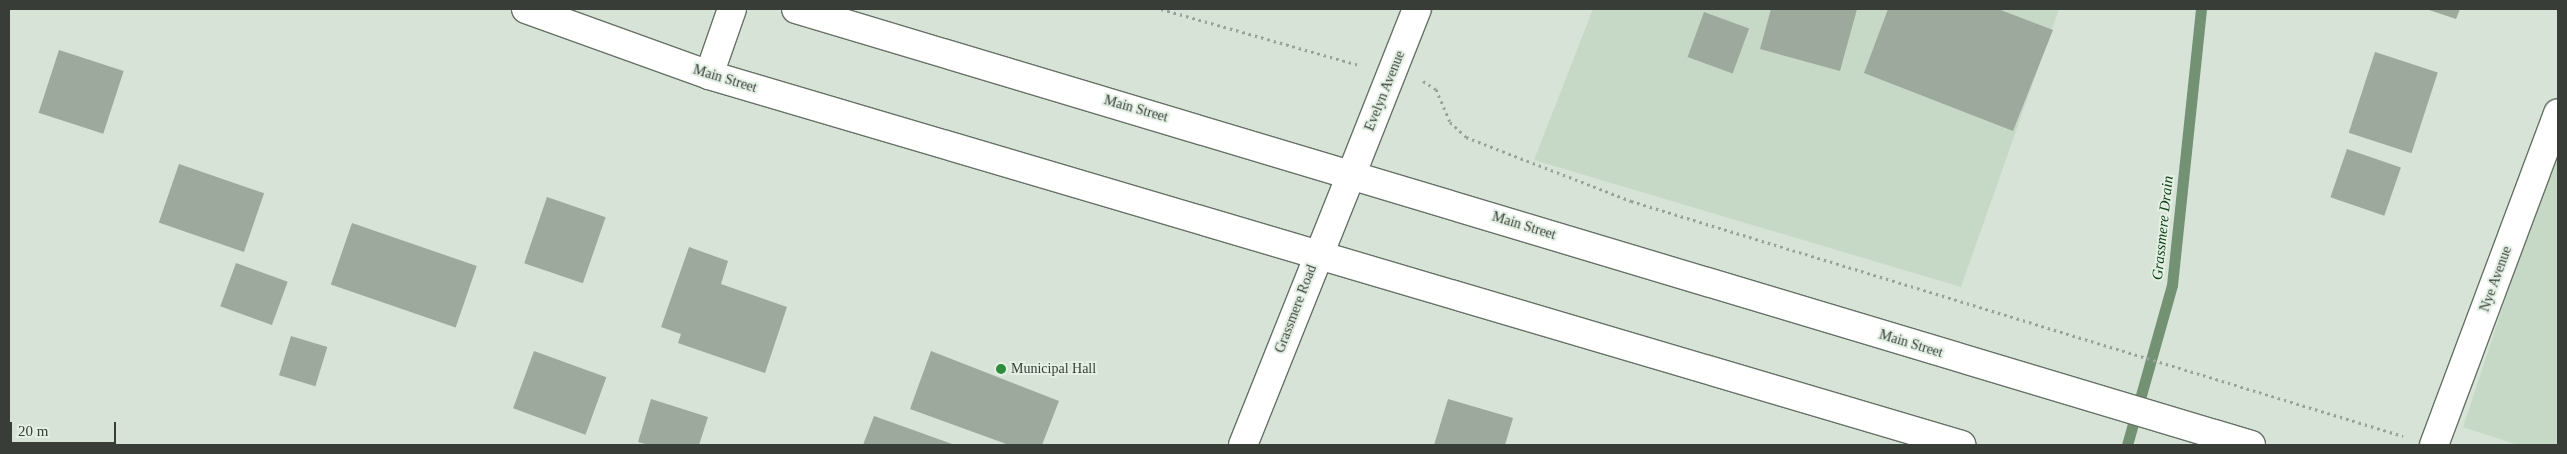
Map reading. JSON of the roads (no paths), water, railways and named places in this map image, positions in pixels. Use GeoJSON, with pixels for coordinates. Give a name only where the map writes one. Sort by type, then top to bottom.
{"type":"FeatureCollection","features":[{"type":"Feature","properties":{"kind":"main road","name":"Main Street"},"geometry":{"type":"LineString","coordinates":[[526,9],[709,75],[1318,252],[1962,445]]}},
{"type":"Feature","properties":{"kind":"main road"},"geometry":{"type":"LineString","coordinates":[[709,75],[732,9]]}},
{"type":"Feature","properties":{"kind":"main road","name":"Main Street"},"geometry":{"type":"LineString","coordinates":[[796,9],[1352,173],[2060,390],[2252,445]]}},
{"type":"Feature","properties":{"kind":"main road","name":"Evelyn Avenue"},"geometry":{"type":"LineString","coordinates":[[1352,173],[1417,9]]}},
{"type":"Feature","properties":{"kind":"main road","name":"Nye Avenue"},"geometry":{"type":"LineString","coordinates":[[2424,442],[2558,113]]}},
{"type":"Feature","properties":{"kind":"main road","name":"Grassmere Road"},"geometry":{"type":"LineString","coordinates":[[1243,445],[1318,252],[1352,173]]}},
{"type":"Feature","properties":{"kind":"waterway","name":"Grassmere Drain"},"geometry":{"type":"LineString","coordinates":[[2127,445],[2172,285],[2201,9]]}},
{"type":"Feature","properties":{"kind":"place","name":"Municipal Hall"},"geometry":{"type":"Point","coordinates":[1001,369]}}]}
